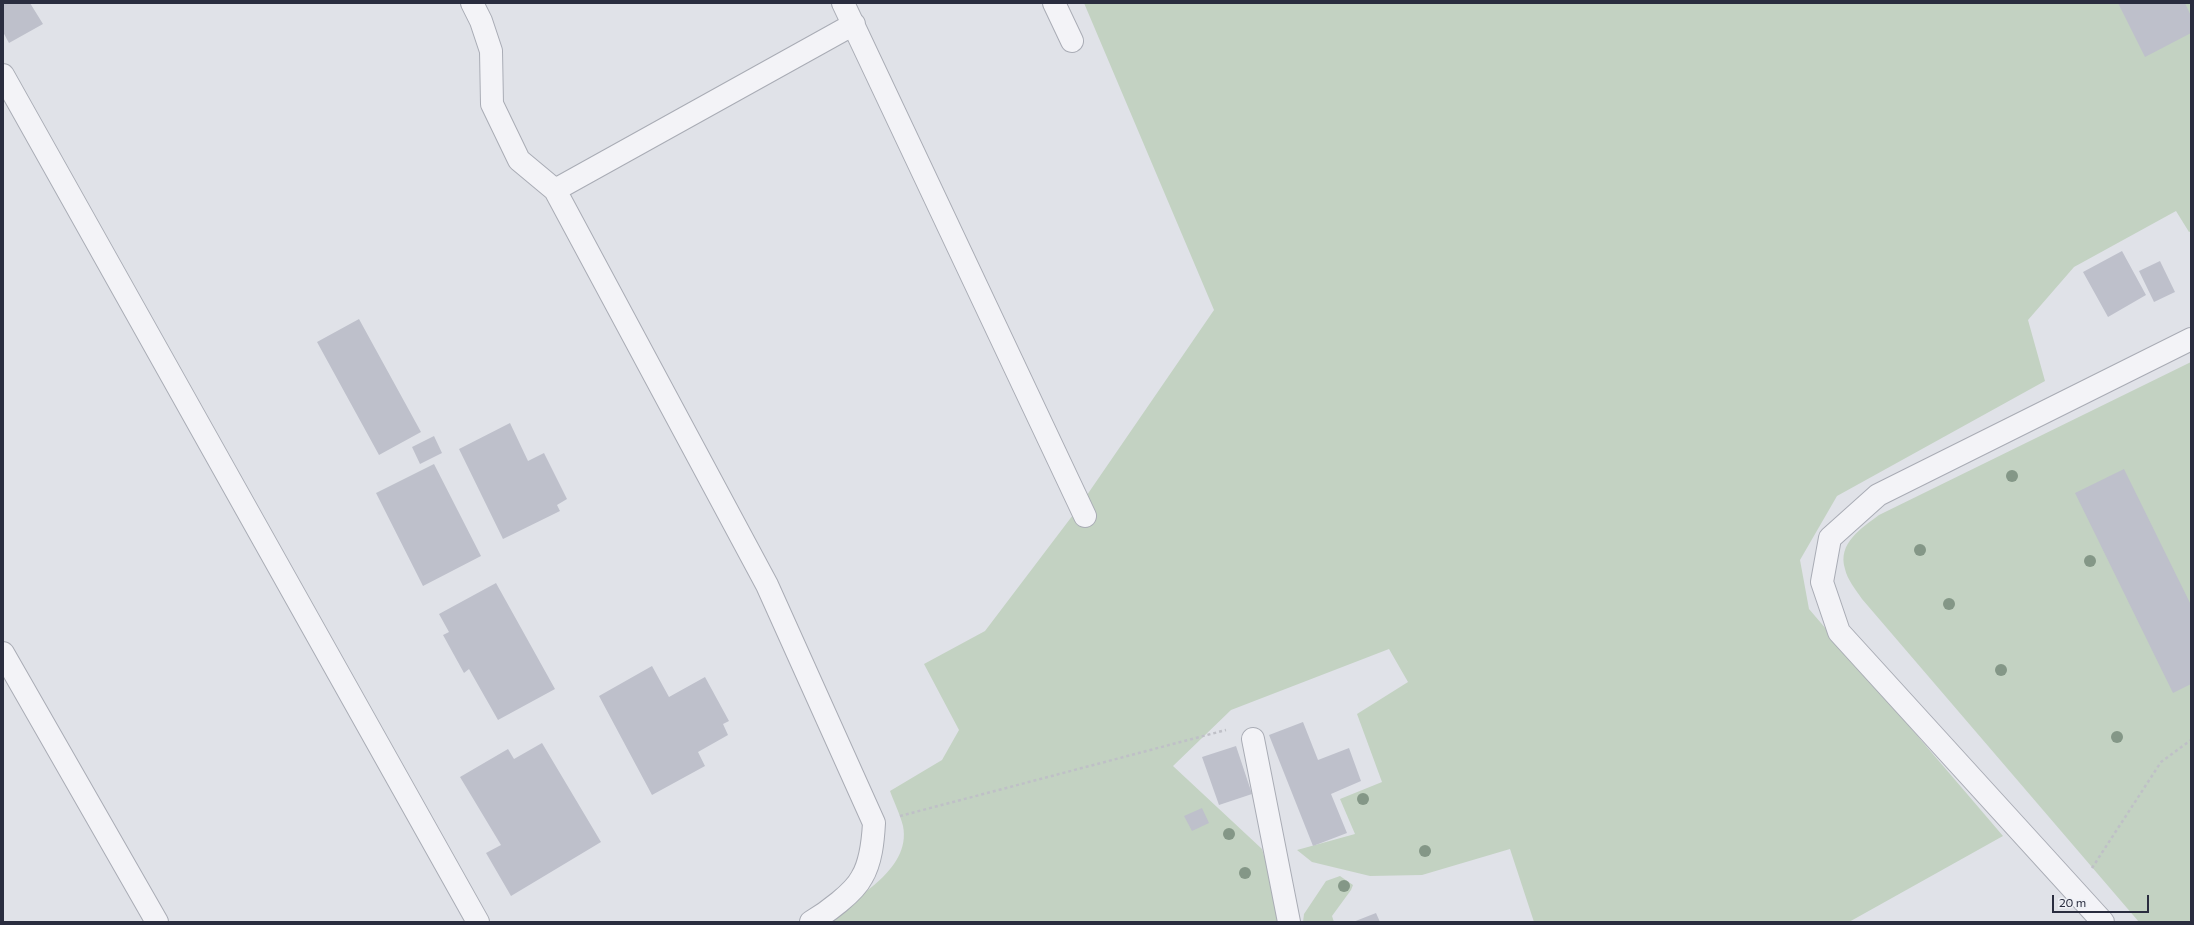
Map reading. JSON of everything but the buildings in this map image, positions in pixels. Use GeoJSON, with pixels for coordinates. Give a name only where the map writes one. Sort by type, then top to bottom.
{"type":"FeatureCollection","features":[{"type":"Feature","properties":{"kind":"street"},"geometry":{"type":"LineString","coordinates":[[472,3],[481,20],[491,51],[492,104],[519,160],[555,190],[767,585],[874,823],[872,845],[862,878],[832,909],[811,922]]}},
{"type":"Feature","properties":{"kind":"street"},"geometry":{"type":"LineString","coordinates":[[843,3],[1085,516]]}},
{"type":"Feature","properties":{"kind":"street"},"geometry":{"type":"LineString","coordinates":[[1054,3],[1072,41]]}},
{"type":"Feature","properties":{"kind":"street"},"geometry":{"type":"LineString","coordinates":[[555,190],[854,24]]}},
{"type":"Feature","properties":{"kind":"street"},"geometry":{"type":"LineString","coordinates":[[3,75],[478,922]]}},
{"type":"Feature","properties":{"kind":"street"},"geometry":{"type":"LineString","coordinates":[[2103,922],[1839,632],[1822,582],[1830,538],[1878,495],[2191,339]]}},
{"type":"Feature","properties":{"kind":"street"},"geometry":{"type":"LineString","coordinates":[[3,653],[157,922]]}},
{"type":"Feature","properties":{"kind":"street"},"geometry":{"type":"LineString","coordinates":[[1253,739],[1289,922]]}},
{"type":"Feature","properties":{"kind":"path"},"geometry":{"type":"LineString","coordinates":[[874,823],[1217,732],[1242,727],[1253,739]]}},
{"type":"Feature","properties":{"kind":"path"},"geometry":{"type":"LineString","coordinates":[[2076,893],[2162,762],[2191,740]]}},
{"type":"Feature","properties":{"kind":"green space"},"geometry":{"type":"Polygon","coordinates":[[[1084,3],[2191,3],[2191,231],[2189,232],[2176,211],[2074,267],[2028,320],[2045,381],[1837,496],[1800,560],[1809,609],[2003,836],[1849,922],[1534,922],[1510,849],[1422,875],[1370,876],[1312,862],[1297,850],[1355,834],[1340,799],[1382,782],[1357,714],[1408,682],[1389,649],[1231,710],[1173,766],[1262,849],[1284,922],[820,922],[862,894],[889,871],[898,857],[903,842],[903,826],[890,791],[942,760],[959,730],[924,664],[985,631],[1076,511],[1214,310],[1084,3]]]}},
{"type":"Feature","properties":{"kind":"green space"},"geometry":{"type":"Polygon","coordinates":[[[2191,362],[2191,922],[2139,922],[1862,599],[1848,577],[1843,560],[1848,544],[1853,537],[1865,525],[1879,515],[2191,362]]]}},
{"type":"Feature","properties":{"kind":"green space"},"geometry":{"type":"Polygon","coordinates":[[[1340,876],[1353,885],[1332,916],[1334,922],[1303,922],[1304,914],[1326,881],[1340,876]]]}}]}
